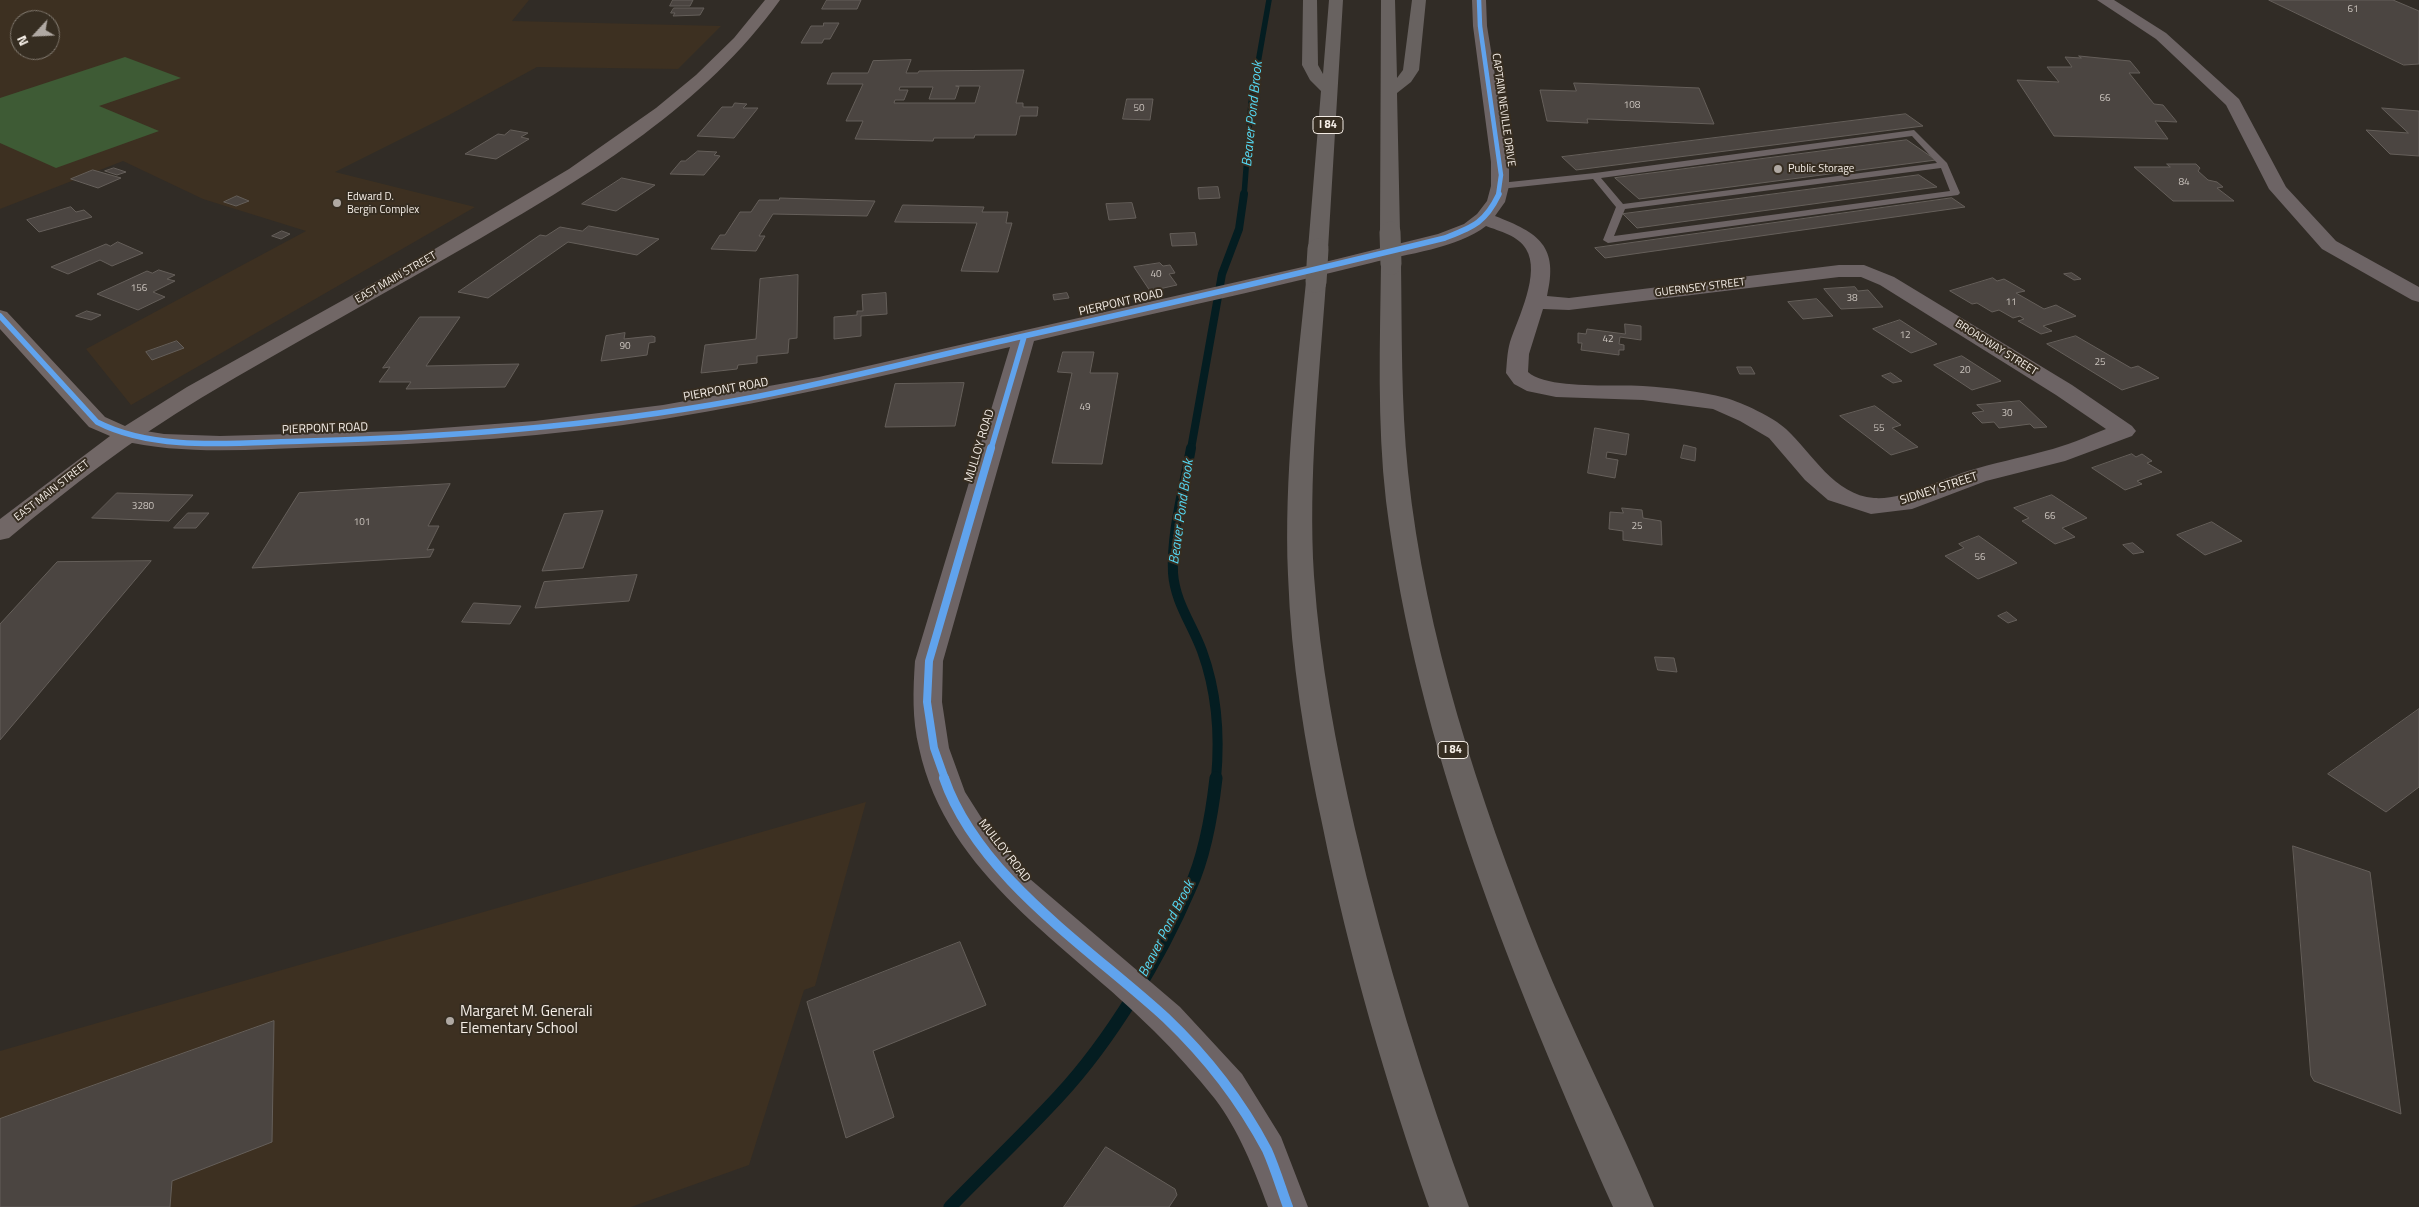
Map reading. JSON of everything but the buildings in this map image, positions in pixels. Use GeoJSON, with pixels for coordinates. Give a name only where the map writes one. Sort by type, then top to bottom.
{"type":"FeatureCollection","features":[{"type":"Feature","properties":{"kind":"highway"},"geometry":{"type":"LineString","coordinates":[[1310,0],[1310,65],[1316,77],[1330,90]]}},
{"type":"Feature","properties":{"kind":"highway","name":"I 84"},"geometry":{"type":"LineString","coordinates":[[1336,0],[1304,426],[1300,575],[1314,698],[1345,858],[1368,952],[1393,1038],[1449,1207]]}},
{"type":"Feature","properties":{"kind":"highway","name":"I 84"},"geometry":{"type":"LineString","coordinates":[[1388,0],[1390,232],[1395,460],[1406,549],[1426,654],[1463,784],[1515,931],[1586,1104],[1634,1207]]}},
{"type":"Feature","properties":{"kind":"highway"},"geometry":{"type":"LineString","coordinates":[[1389,91],[1405,79],[1411,70],[1419,0]]}},
{"type":"Feature","properties":{"kind":"main road","name":"EAST MAIN STREET"},"geometry":{"type":"LineString","coordinates":[[0,532],[80,469],[127,435],[174,405],[494,222],[600,156],[654,118],[705,77],[733,50],[772,0]]}},
{"type":"Feature","properties":{"kind":"main road","name":"PIERPONT ROAD"},"geometry":{"type":"LineString","coordinates":[[0,316],[97,422],[127,435]]}},
{"type":"Feature","properties":{"kind":"street","name":"CAPTAIN NEVILLE DRIVE"},"geometry":{"type":"LineString","coordinates":[[1479,0],[1480,26],[1500,162],[1500,186],[1496,202],[1484,218]]}},
{"type":"Feature","properties":{"kind":"street"},"geometry":{"type":"LineString","coordinates":[[2104,0],[2161,36],[2234,103],[2278,189],[2328,245],[2419,296]]}},
{"type":"Feature","properties":{"kind":"street","name":"PIERPONT ROAD"},"geometry":{"type":"LineString","coordinates":[[127,435],[189,442],[285,442],[459,435],[554,426],[663,412],[778,393],[1239,288],[1445,238],[1471,228],[1484,218]]}},
{"type":"Feature","properties":{"kind":"street"},"geometry":{"type":"LineString","coordinates":[[1484,218],[1524,236],[1534,246],[1539,256],[1541,268],[1535,302]]}},
{"type":"Feature","properties":{"kind":"street","name":"GUERNSEY STREET"},"geometry":{"type":"LineString","coordinates":[[1535,302],[1569,304],[1839,271],[1864,271]]}},
{"type":"Feature","properties":{"kind":"street","name":"BROADWAY STREET"},"geometry":{"type":"LineString","coordinates":[[1864,271],[1887,280],[2064,390],[2124,431]]}},
{"type":"Feature","properties":{"kind":"street","name":"SIDNEY STREET"},"geometry":{"type":"LineString","coordinates":[[1535,302],[1518,354],[1517,373],[1522,379],[1535,386],[1556,390],[1643,393],[1692,398],[1720,404],[1748,416],[1777,433],[1814,475],[1837,494],[1872,506],[1903,503],[1976,476],[2056,456],[2124,431]]}},
{"type":"Feature","properties":{"kind":"street","name":"MULLOY ROAD"},"geometry":{"type":"LineString","coordinates":[[1024,337],[929,661],[928,702],[934,748],[950,794],[978,842],[1018,889],[1155,1009],[1230,1087],[1267,1151],[1288,1207]]}},
{"type":"Feature","properties":{"kind":"lane"},"geometry":{"type":"LineString","coordinates":[[1500,186],[1595,176],[1914,133],[1944,164],[1955,193],[1608,240],[1621,207]]}},
{"type":"Feature","properties":{"kind":"lane"},"geometry":{"type":"LineString","coordinates":[[1621,207],[1944,164]]}},
{"type":"Feature","properties":{"kind":"lane"},"geometry":{"type":"LineString","coordinates":[[1595,176],[1621,207]]}},
{"type":"Feature","properties":{"kind":"shaded area","name":"Edward D. Bergin Complex"},"geometry":{"type":"Polygon","coordinates":[[[0,0],[529,0],[512,21],[721,26],[678,69],[537,67],[449,115],[335,172],[475,207],[131,405],[86,349],[306,231],[203,199],[123,161],[0,209],[0,0]]]}},
{"type":"Feature","properties":{"kind":"shaded area","name":"Margaret M. Generali Elementary School"},"geometry":{"type":"Polygon","coordinates":[[[866,802],[815,986],[804,990],[749,1165],[631,1207],[0,1207],[0,1051],[866,802]]]}},
{"type":"Feature","properties":{"kind":"green space"},"geometry":{"type":"Polygon","coordinates":[[[125,57],[181,78],[99,106],[159,131],[56,168],[0,143],[0,98],[125,57]]]}},
{"type":"Feature","properties":{"kind":"waterway","name":"Beaver Pond Brook"},"geometry":{"type":"LineString","coordinates":[[1244,196],[1251,103],[1269,0]]}},
{"type":"Feature","properties":{"kind":"waterway","name":"Beaver Pond Brook"},"geometry":{"type":"LineString","coordinates":[[1191,449],[1222,274],[1239,229],[1244,194]]}},
{"type":"Feature","properties":{"kind":"waterway","name":"Beaver Pond Brook"},"geometry":{"type":"LineString","coordinates":[[1191,448],[1176,526],[1173,573],[1177,594],[1202,651],[1211,682],[1216,714],[1218,747],[1216,779]]}},
{"type":"Feature","properties":{"kind":"waterway","name":"Beaver Pond Brook"},"geometry":{"type":"LineString","coordinates":[[950,1207],[1059,1096],[1097,1050],[1133,997],[1178,915],[1200,862],[1207,834],[1216,778]]}},
{"type":"Feature","properties":{"kind":"cycle path"},"geometry":{"type":"LineString","coordinates":[[0,316],[97,422],[118,433],[164,441],[220,443],[459,435],[610,419],[759,396],[1239,288],[1445,238],[1471,228],[1490,212],[1499,194],[1501,175],[1480,26],[1479,0]]}},
{"type":"Feature","properties":{"kind":"cycle path"},"geometry":{"type":"LineString","coordinates":[[1024,337],[929,661],[927,702],[934,748],[950,795],[979,842],[1018,889],[1167,1019],[1229,1087],[1267,1151],[1288,1207]]}},
{"type":"Feature","properties":{"kind":"place","name":"Public Storage"},"geometry":{"type":"Point","coordinates":[1778,169]}},
{"type":"Feature","properties":{"kind":"place","name":"Edward D. Bergin Complex"},"geometry":{"type":"Point","coordinates":[337,203]}},
{"type":"Feature","properties":{"kind":"place","name":"Margaret M. Generali Elementary School"},"geometry":{"type":"Point","coordinates":[450,1021]}}]}
